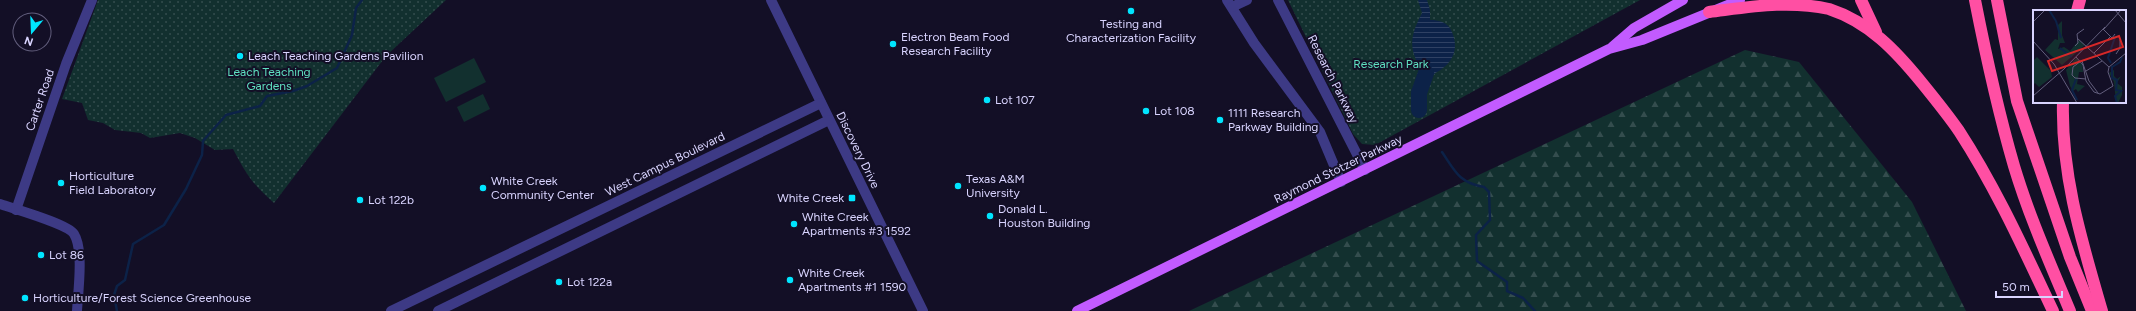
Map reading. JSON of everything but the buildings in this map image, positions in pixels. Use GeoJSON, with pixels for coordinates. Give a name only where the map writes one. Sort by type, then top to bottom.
{"type":"FeatureCollection","features":[{"type":"Feature","properties":{"kind":"highway"},"geometry":{"type":"LineString","coordinates":[[1861,0],[1876,33]]}},
{"type":"Feature","properties":{"kind":"highway"},"geometry":{"type":"LineString","coordinates":[[1975,0],[2000,115],[2015,167],[2030,212],[2070,311]]}},
{"type":"Feature","properties":{"kind":"highway"},"geometry":{"type":"LineString","coordinates":[[1996,0],[2017,101],[2070,257],[2092,311]]}},
{"type":"Feature","properties":{"kind":"highway"},"geometry":{"type":"LineString","coordinates":[[2077,10],[2080,0]]}},
{"type":"Feature","properties":{"kind":"highway"},"geometry":{"type":"LineString","coordinates":[[1709,12],[1766,3],[1794,3],[1829,9],[1876,33],[1908,65],[1958,130],[1980,164],[2015,231],[2053,311]]}},
{"type":"Feature","properties":{"kind":"highway"},"geometry":{"type":"LineString","coordinates":[[2063,103],[2063,150],[2071,203],[2102,311]]}},
{"type":"Feature","properties":{"kind":"main road","name":"Raymond Stotzer Parkway"},"geometry":{"type":"LineString","coordinates":[[1609,49],[1634,28],[1683,0]]}},
{"type":"Feature","properties":{"kind":"main road","name":"Raymond Stotzer Parkway"},"geometry":{"type":"LineString","coordinates":[[1077,311],[1609,49],[1642,40],[1740,0]]}},
{"type":"Feature","properties":{"kind":"street","name":"Carter Road"},"geometry":{"type":"LineString","coordinates":[[16,210],[66,64],[92,0]]}},
{"type":"Feature","properties":{"kind":"street","name":"Discovery Drive"},"geometry":{"type":"LineString","coordinates":[[771,0],[923,311]]}},
{"type":"Feature","properties":{"kind":"street"},"geometry":{"type":"LineString","coordinates":[[1247,0],[1229,3],[1254,43],[1320,132],[1341,182]]}},
{"type":"Feature","properties":{"kind":"street","name":"Research Parkway"},"geometry":{"type":"LineString","coordinates":[[1278,0],[1365,170]]}},
{"type":"Feature","properties":{"kind":"street","name":"West Campus Boulevard"},"geometry":{"type":"LineString","coordinates":[[391,311],[821,103]]}},
{"type":"Feature","properties":{"kind":"street"},"geometry":{"type":"LineString","coordinates":[[438,311],[829,120]]}},
{"type":"Feature","properties":{"kind":"street"},"geometry":{"type":"LineString","coordinates":[[737,144],[745,160]]}},
{"type":"Feature","properties":{"kind":"street"},"geometry":{"type":"LineString","coordinates":[[0,204],[64,226],[74,233],[78,242],[79,257],[78,311]]}},
{"type":"Feature","properties":{"kind":"green space","name":"Leach Teaching Gardens"},"geometry":{"type":"Polygon","coordinates":[[[98,0],[446,0],[386,56],[274,203],[250,179],[233,149],[215,150],[195,138],[180,133],[150,138],[141,133],[115,130],[103,123],[88,120],[82,103],[62,99],[98,0]]]}},
{"type":"Feature","properties":{"kind":"green space","name":"Research Park"},"geometry":{"type":"Polygon","coordinates":[[[1288,0],[1640,0],[1375,145],[1362,144],[1353,134],[1288,0]]]}},
{"type":"Feature","properties":{"kind":"green space"},"geometry":{"type":"Polygon","coordinates":[[[1745,50],[1799,62],[1912,202],[1966,311],[1189,311],[1745,50]]]}},
{"type":"Feature","properties":{"kind":"green space"},"geometry":{"type":"Polygon","coordinates":[[[474,58],[486,82],[446,102],[434,78],[474,58]]]}},
{"type":"Feature","properties":{"kind":"green space"},"geometry":{"type":"Polygon","coordinates":[[[483,94],[490,109],[464,122],[457,107],[483,94]]]}},
{"type":"Feature","properties":{"kind":"water"},"geometry":{"type":"Polygon","coordinates":[[[1418,0],[1427,0],[1430,10],[1430,20],[1437,20],[1446,24],[1454,37],[1455,42],[1453,56],[1450,61],[1431,77],[1425,92],[1419,93],[1418,88],[1422,71],[1414,55],[1412,42],[1415,29],[1422,13],[1418,0]]]}},
{"type":"Feature","properties":{"kind":"waterway"},"geometry":{"type":"LineString","coordinates":[[117,311],[114,295],[117,286],[125,280],[133,244],[164,225],[186,189],[202,155],[203,141],[226,115],[260,106],[267,96],[293,91],[307,86],[337,68],[352,35],[356,8],[362,0]]}},
{"type":"Feature","properties":{"kind":"waterway","name":"White Creek"},"geometry":{"type":"LineString","coordinates":[[1419,110],[1419,93],[1426,73]]}},
{"type":"Feature","properties":{"kind":"waterway","name":"White Creek"},"geometry":{"type":"LineString","coordinates":[[1442,152],[1458,175],[1469,183],[1484,187],[1489,192],[1490,220],[1476,235],[1477,261],[1507,282],[1507,291],[1523,298],[1535,311]]}},
{"type":"Feature","properties":{"kind":"place","name":"Testing and Characterization Facility"},"geometry":{"type":"Point","coordinates":[1131,11]}},
{"type":"Feature","properties":{"kind":"place","name":"Electron Beam Food Research Facility"},"geometry":{"type":"Point","coordinates":[893,44]}},
{"type":"Feature","properties":{"kind":"place","name":"Leach Teaching Gardens Pavilion"},"geometry":{"type":"Point","coordinates":[240,56]}},
{"type":"Feature","properties":{"kind":"place","name":"Lot 107"},"geometry":{"type":"Point","coordinates":[987,100]}},
{"type":"Feature","properties":{"kind":"place","name":"Lot 108"},"geometry":{"type":"Point","coordinates":[1146,111]}},
{"type":"Feature","properties":{"kind":"place","name":"1111 Research Parkway Building"},"geometry":{"type":"Point","coordinates":[1220,120]}},
{"type":"Feature","properties":{"kind":"place","name":"Horticulture Field Laboratory"},"geometry":{"type":"Point","coordinates":[61,183]}},
{"type":"Feature","properties":{"kind":"place","name":"Texas A&M University"},"geometry":{"type":"Point","coordinates":[958,186]}},
{"type":"Feature","properties":{"kind":"place","name":"White Creek Community Center"},"geometry":{"type":"Point","coordinates":[483,188]}},
{"type":"Feature","properties":{"kind":"place","name":"White Creek"},"geometry":{"type":"Point","coordinates":[852,198]}},
{"type":"Feature","properties":{"kind":"place","name":"Lot 122b"},"geometry":{"type":"Point","coordinates":[360,200]}},
{"type":"Feature","properties":{"kind":"place","name":"Donald L. Houston Building"},"geometry":{"type":"Point","coordinates":[990,216]}},
{"type":"Feature","properties":{"kind":"place","name":"White Creek Apartments #3 1592"},"geometry":{"type":"Point","coordinates":[794,224]}},
{"type":"Feature","properties":{"kind":"place","name":"Lot 86"},"geometry":{"type":"Point","coordinates":[41,255]}},
{"type":"Feature","properties":{"kind":"place","name":"White Creek Apartments #1 1590"},"geometry":{"type":"Point","coordinates":[790,280]}},
{"type":"Feature","properties":{"kind":"place","name":"Lot 122a"},"geometry":{"type":"Point","coordinates":[559,282]}},
{"type":"Feature","properties":{"kind":"place","name":"Horticulture/Forest Science Greenhouse"},"geometry":{"type":"Point","coordinates":[25,298]}}]}
